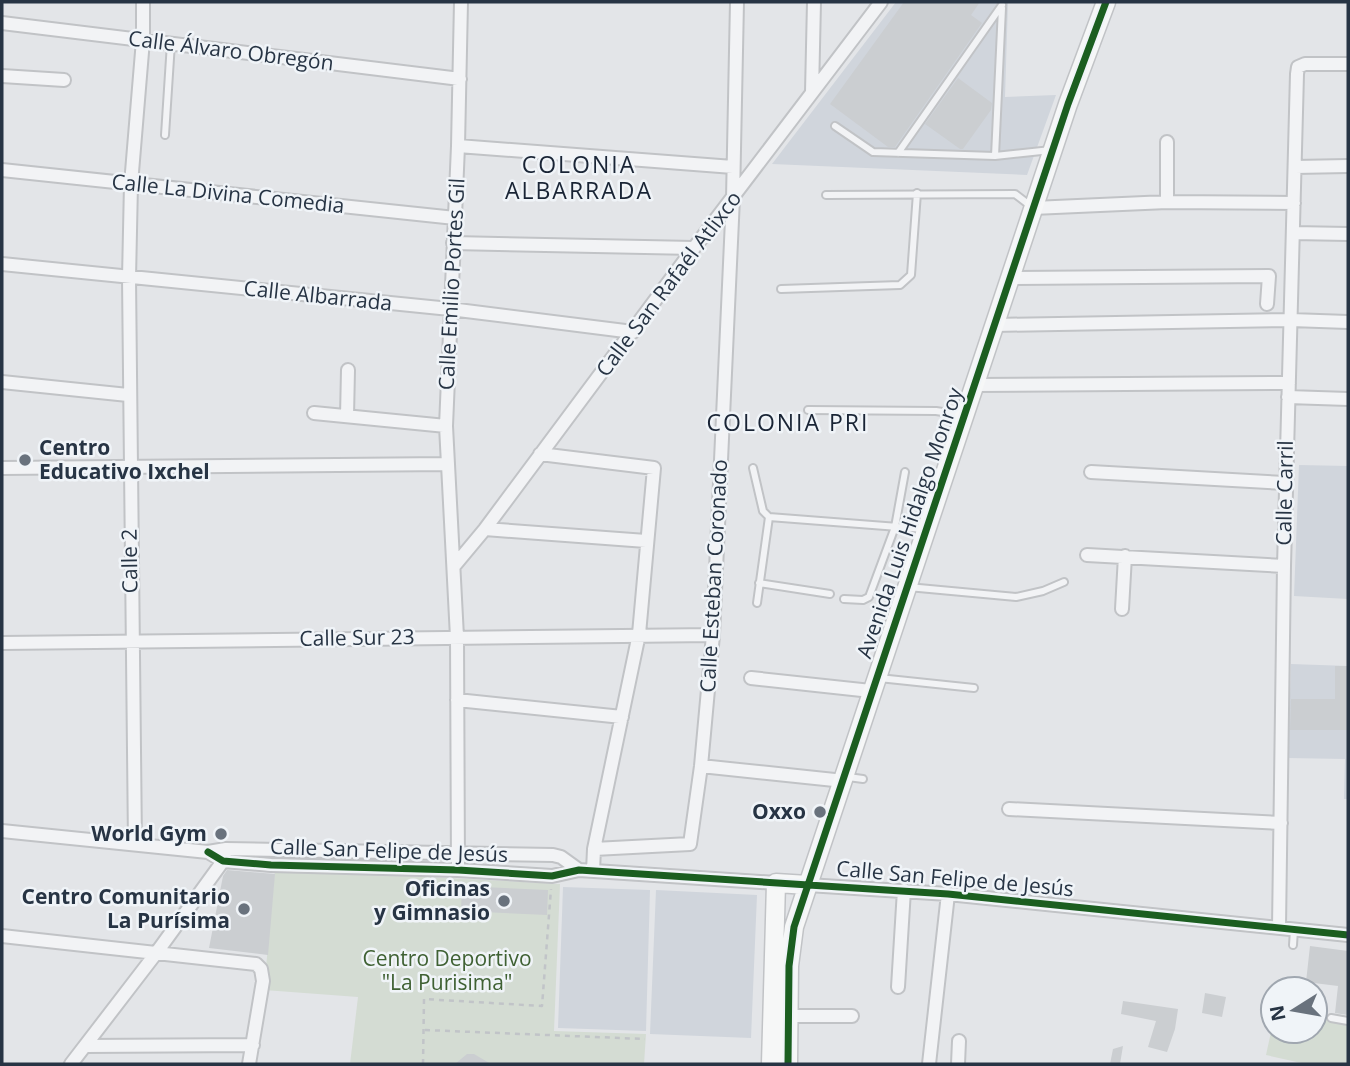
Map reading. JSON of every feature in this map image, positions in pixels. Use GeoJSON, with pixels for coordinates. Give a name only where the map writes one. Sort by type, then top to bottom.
{"type":"FeatureCollection","features":[{"type":"Feature","properties":{"kind":"street","name":"Calle 2"},"geometry":{"type":"LineString","coordinates":[[135,844],[128,395],[129,278],[131,184],[144,2]]}},
{"type":"Feature","properties":{"kind":"street","name":"Calle Emilio Portes Gil"},"geometry":{"type":"LineString","coordinates":[[458,870],[457,637],[446,426],[461,2]]}},
{"type":"Feature","properties":{"kind":"street","name":"Calle Esteban Coronado"},"geometry":{"type":"LineString","coordinates":[[594,849],[690,844],[701,766],[713,635],[733,198],[737,2]]}},
{"type":"Feature","properties":{"kind":"street"},"geometry":{"type":"LineString","coordinates":[[812,93],[814,2]]}},
{"type":"Feature","properties":{"kind":"street","name":"Calle San Rafaél Atlixco"},"geometry":{"type":"LineString","coordinates":[[455,565],[485,529],[881,2]]}},
{"type":"Feature","properties":{"kind":"street","name":"Avenida Luis Hidalgo Monroy"},"geometry":{"type":"LineString","coordinates":[[788,1064],[790,946],[794,927],[851,779],[873,684],[1033,208],[1106,2]]}},
{"type":"Feature","properties":{"kind":"street","name":"Calle Álvaro Obregón"},"geometry":{"type":"LineString","coordinates":[[2,23],[460,79]]}},
{"type":"Feature","properties":{"kind":"street","name":"Calle Carril"},"geometry":{"type":"LineString","coordinates":[[1279,927],[1285,483],[1297,74],[1298,67],[1305,64],[1348,64]]}},
{"type":"Feature","properties":{"kind":"street"},"geometry":{"type":"LineString","coordinates":[[2,76],[64,80]]}},
{"type":"Feature","properties":{"kind":"street"},"geometry":{"type":"LineString","coordinates":[[1167,142],[1167,202]]}},
{"type":"Feature","properties":{"kind":"street"},"geometry":{"type":"LineString","coordinates":[[458,146],[733,167]]}},
{"type":"Feature","properties":{"kind":"street"},"geometry":{"type":"LineString","coordinates":[[1295,167],[1348,166]]}},
{"type":"Feature","properties":{"kind":"street","name":"Calle La Divina Comedia"},"geometry":{"type":"LineString","coordinates":[[2,170],[455,218]]}},
{"type":"Feature","properties":{"kind":"street"},"geometry":{"type":"LineString","coordinates":[[1033,208],[1167,202],[1294,203]]}},
{"type":"Feature","properties":{"kind":"street"},"geometry":{"type":"LineString","coordinates":[[1293,233],[1348,234]]}},
{"type":"Feature","properties":{"kind":"street"},"geometry":{"type":"LineString","coordinates":[[453,243],[694,248]]}},
{"type":"Feature","properties":{"kind":"street","name":"Calle Albarrada"},"geometry":{"type":"LineString","coordinates":[[2,264],[450,309],[633,332]]}},
{"type":"Feature","properties":{"kind":"street"},"geometry":{"type":"LineString","coordinates":[[1011,278],[1269,276],[1267,304]]}},
{"type":"Feature","properties":{"kind":"street"},"geometry":{"type":"LineString","coordinates":[[995,326],[1291,320],[1348,322]]}},
{"type":"Feature","properties":{"kind":"street"},"geometry":{"type":"LineString","coordinates":[[347,416],[348,370]]}},
{"type":"Feature","properties":{"kind":"street"},"geometry":{"type":"LineString","coordinates":[[2,382],[128,395]]}},
{"type":"Feature","properties":{"kind":"street"},"geometry":{"type":"LineString","coordinates":[[975,385],[1289,383]]}},
{"type":"Feature","properties":{"kind":"street"},"geometry":{"type":"LineString","coordinates":[[1288,397],[1348,399]]}},
{"type":"Feature","properties":{"kind":"street"},"geometry":{"type":"LineString","coordinates":[[314,413],[446,426]]}},
{"type":"Feature","properties":{"kind":"street"},"geometry":{"type":"LineString","coordinates":[[540,454],[654,468],[639,634],[594,849],[593,871]]}},
{"type":"Feature","properties":{"kind":"street"},"geometry":{"type":"LineString","coordinates":[[2,468],[448,464]]}},
{"type":"Feature","properties":{"kind":"street"},"geometry":{"type":"LineString","coordinates":[[1091,472],[1285,483]]}},
{"type":"Feature","properties":{"kind":"street"},"geometry":{"type":"LineString","coordinates":[[485,529],[646,541]]}},
{"type":"Feature","properties":{"kind":"street"},"geometry":{"type":"LineString","coordinates":[[1087,555],[1284,566]]}},
{"type":"Feature","properties":{"kind":"street"},"geometry":{"type":"LineString","coordinates":[[1122,609],[1125,556]]}},
{"type":"Feature","properties":{"kind":"street","name":"Calle Sur 23"},"geometry":{"type":"LineString","coordinates":[[2,643],[713,635]]}},
{"type":"Feature","properties":{"kind":"street"},"geometry":{"type":"LineString","coordinates":[[751,678],[873,684]]}},
{"type":"Feature","properties":{"kind":"street"},"geometry":{"type":"LineString","coordinates":[[457,700],[622,717]]}},
{"type":"Feature","properties":{"kind":"street"},"geometry":{"type":"LineString","coordinates":[[701,766],[851,779]]}},
{"type":"Feature","properties":{"kind":"street"},"geometry":{"type":"LineString","coordinates":[[1009,808],[1281,823]]}},
{"type":"Feature","properties":{"kind":"street"},"geometry":{"type":"LineString","coordinates":[[2,831],[225,855],[158,952],[71,1064]]}},
{"type":"Feature","properties":{"kind":"street","name":"Calle San Felipe de Jesús"},"geometry":{"type":"LineString","coordinates":[[225,855],[458,852],[553,855],[561,857],[579,870]]}},
{"type":"Feature","properties":{"kind":"street","name":"Calle San Felipe de Jesús"},"geometry":{"type":"LineString","coordinates":[[225,855],[271,865],[458,870],[552,876],[579,870],[904,890],[1348,935]]}},
{"type":"Feature","properties":{"kind":"street"},"geometry":{"type":"LineString","coordinates":[[771,1064],[776,883]]}},
{"type":"Feature","properties":{"kind":"street"},"geometry":{"type":"LineString","coordinates":[[898,987],[904,890]]}},
{"type":"Feature","properties":{"kind":"street"},"geometry":{"type":"LineString","coordinates":[[929,1064],[948,894]]}},
{"type":"Feature","properties":{"kind":"street"},"geometry":{"type":"LineString","coordinates":[[2,936],[256,964],[261,969],[263,981],[261,1010],[249,1064]]}},
{"type":"Feature","properties":{"kind":"street"},"geometry":{"type":"LineString","coordinates":[[788,1016],[852,1016]]}},
{"type":"Feature","properties":{"kind":"street"},"geometry":{"type":"LineString","coordinates":[[958,1064],[959,1041]]}},
{"type":"Feature","properties":{"kind":"street"},"geometry":{"type":"LineString","coordinates":[[85,1046],[253,1045]]}},
{"type":"Feature","properties":{"kind":"lane"},"geometry":{"type":"LineString","coordinates":[[995,156],[1002,3]]}},
{"type":"Feature","properties":{"kind":"lane"},"geometry":{"type":"LineString","coordinates":[[898,153],[1002,3]]}},
{"type":"Feature","properties":{"kind":"lane"},"geometry":{"type":"LineString","coordinates":[[165,135],[171,43]]}},
{"type":"Feature","properties":{"kind":"lane"},"geometry":{"type":"LineString","coordinates":[[835,126],[873,152],[995,156],[1053,150]]}},
{"type":"Feature","properties":{"kind":"lane"},"geometry":{"type":"LineString","coordinates":[[781,289],[900,285],[911,275],[917,193]]}},
{"type":"Feature","properties":{"kind":"lane"},"geometry":{"type":"LineString","coordinates":[[826,195],[1014,194],[1033,208]]}},
{"type":"Feature","properties":{"kind":"lane"},"geometry":{"type":"LineString","coordinates":[[808,410],[936,411],[965,415]]}},
{"type":"Feature","properties":{"kind":"lane"},"geometry":{"type":"LineString","coordinates":[[753,468],[763,511],[769,517],[926,529]]}},
{"type":"Feature","properties":{"kind":"lane"},"geometry":{"type":"LineString","coordinates":[[844,599],[863,600],[869,597],[895,527],[905,472]]}},
{"type":"Feature","properties":{"kind":"lane"},"geometry":{"type":"LineString","coordinates":[[757,603],[769,517]]}},
{"type":"Feature","properties":{"kind":"lane"},"geometry":{"type":"LineString","coordinates":[[906,586],[1016,597],[1043,591],[1064,582]]}},
{"type":"Feature","properties":{"kind":"lane"},"geometry":{"type":"LineString","coordinates":[[759,583],[830,594]]}},
{"type":"Feature","properties":{"kind":"lane"},"geometry":{"type":"LineString","coordinates":[[873,684],[974,688]]}},
{"type":"Feature","properties":{"kind":"lane"},"geometry":{"type":"LineString","coordinates":[[1293,945],[1294,929]]}},
{"type":"Feature","properties":{"kind":"lane"},"geometry":{"type":"LineString","coordinates":[[1331,1018],[1348,1021]]}},
{"type":"Feature","properties":{"kind":"path"},"geometry":{"type":"LineString","coordinates":[[424,1064],[424,999],[542,1006],[552,876]]}},
{"type":"Feature","properties":{"kind":"path"},"geometry":{"type":"LineString","coordinates":[[424,1030],[645,1040]]}},
{"type":"Feature","properties":{"kind":"shaded area"},"geometry":{"type":"Polygon","coordinates":[[[896,2],[1008,2],[1005,97],[1056,95],[1027,175],[772,164],[896,2]]]}},
{"type":"Feature","properties":{"kind":"shaded area"},"geometry":{"type":"Polygon","coordinates":[[[1299,465],[1348,466],[1348,599],[1294,596],[1299,465]]]}},
{"type":"Feature","properties":{"kind":"shaded area"},"geometry":{"type":"Polygon","coordinates":[[[1291,664],[1348,666],[1348,799],[1344,799],[1345,759],[1288,758],[1291,664]]]}},
{"type":"Feature","properties":{"kind":"shaded area"},"geometry":{"type":"Polygon","coordinates":[[[563,887],[650,890],[646,1031],[558,1028],[563,887]]]}},
{"type":"Feature","properties":{"kind":"shaded area"},"geometry":{"type":"Polygon","coordinates":[[[656,890],[757,895],[751,1038],[650,1034],[656,890]]]}},
{"type":"Feature","properties":{"kind":"green space","name":"Centro Deportivo \"La Purisima\""},"geometry":{"type":"Polygon","coordinates":[[[275,869],[560,884],[554,1031],[646,1034],[644,1064],[350,1064],[358,997],[264,990],[275,869]]]}},
{"type":"Feature","properties":{"kind":"green space"},"geometry":{"type":"Polygon","coordinates":[[[1329,1021],[1348,1026],[1348,1064],[1306,1064],[1266,1055],[1268,1045],[1329,1045],[1329,1021]]]}},
{"type":"Feature","properties":{"kind":"building"},"geometry":{"type":"Polygon","coordinates":[[[904,2],[980,2],[971,15],[982,23],[895,147],[888,147],[830,104],[904,2]]]}},
{"type":"Feature","properties":{"kind":"building"},"geometry":{"type":"Polygon","coordinates":[[[958,78],[992,103],[991,110],[963,149],[925,124],[958,78]]]}},
{"type":"Feature","properties":{"kind":"building"},"geometry":{"type":"Polygon","coordinates":[[[1335,666],[1348,666],[1348,730],[1290,730],[1291,699],[1335,699],[1335,666]]]}},
{"type":"Feature","properties":{"kind":"building","name":"Centro Comunitario La Purísima"},"geometry":{"type":"Polygon","coordinates":[[[227,870],[275,874],[268,955],[209,948],[223,876],[227,870]]]}},
{"type":"Feature","properties":{"kind":"building","name":"Oficinas y Gimnasio"},"geometry":{"type":"Polygon","coordinates":[[[462,886],[548,890],[547,915],[461,911],[462,886]]]}},
{"type":"Feature","properties":{"kind":"building"},"geometry":{"type":"Polygon","coordinates":[[[1310,946],[1348,951],[1348,1015],[1335,1013],[1338,986],[1329,985],[1329,975],[1307,975],[1310,946]]]}},
{"type":"Feature","properties":{"kind":"building"},"geometry":{"type":"Polygon","coordinates":[[[1205,993],[1226,997],[1222,1017],[1202,1013],[1205,993]]]}},
{"type":"Feature","properties":{"kind":"building"},"geometry":{"type":"Polygon","coordinates":[[[1123,1001],[1178,1009],[1167,1052],[1148,1047],[1156,1021],[1121,1014],[1123,1001]]]}},
{"type":"Feature","properties":{"kind":"building"},"geometry":{"type":"Polygon","coordinates":[[[1123,1046],[1120,1064],[1110,1064],[1113,1049],[1123,1046]]]}},
{"type":"Feature","properties":{"kind":"building"},"geometry":{"type":"Polygon","coordinates":[[[467,1054],[474,1054],[491,1064],[455,1064],[467,1054]]]}},
{"type":"Feature","properties":{"kind":"cycle path"},"geometry":{"type":"LineString","coordinates":[[788,1064],[789,966],[794,927],[1068,104],[1106,2]]}},
{"type":"Feature","properties":{"kind":"cycle path"},"geometry":{"type":"LineString","coordinates":[[208,852],[223,861],[271,865],[458,870],[552,876],[579,870],[948,894],[1348,935]]}},
{"type":"Feature","properties":{"kind":"place","name":"Centro Educativo Ixchel"},"geometry":{"type":"Point","coordinates":[25,460]}},
{"type":"Feature","properties":{"kind":"place","name":"Oxxo"},"geometry":{"type":"Point","coordinates":[820,812]}},
{"type":"Feature","properties":{"kind":"place","name":"World Gym"},"geometry":{"type":"Point","coordinates":[221,834]}},
{"type":"Feature","properties":{"kind":"place","name":"Oficinas y Gimnasio"},"geometry":{"type":"Point","coordinates":[504,901]}},
{"type":"Feature","properties":{"kind":"place","name":"Centro Comunitario La Purísima"},"geometry":{"type":"Point","coordinates":[244,909]}},
{"type":"Feature","properties":{"kind":"district","name":"COLONIA ALBARRADA"},"geometry":{"type":"Point","coordinates":[579,178]}},
{"type":"Feature","properties":{"kind":"district","name":"COLONIA PRI"},"geometry":{"type":"Point","coordinates":[788,423]}}]}
